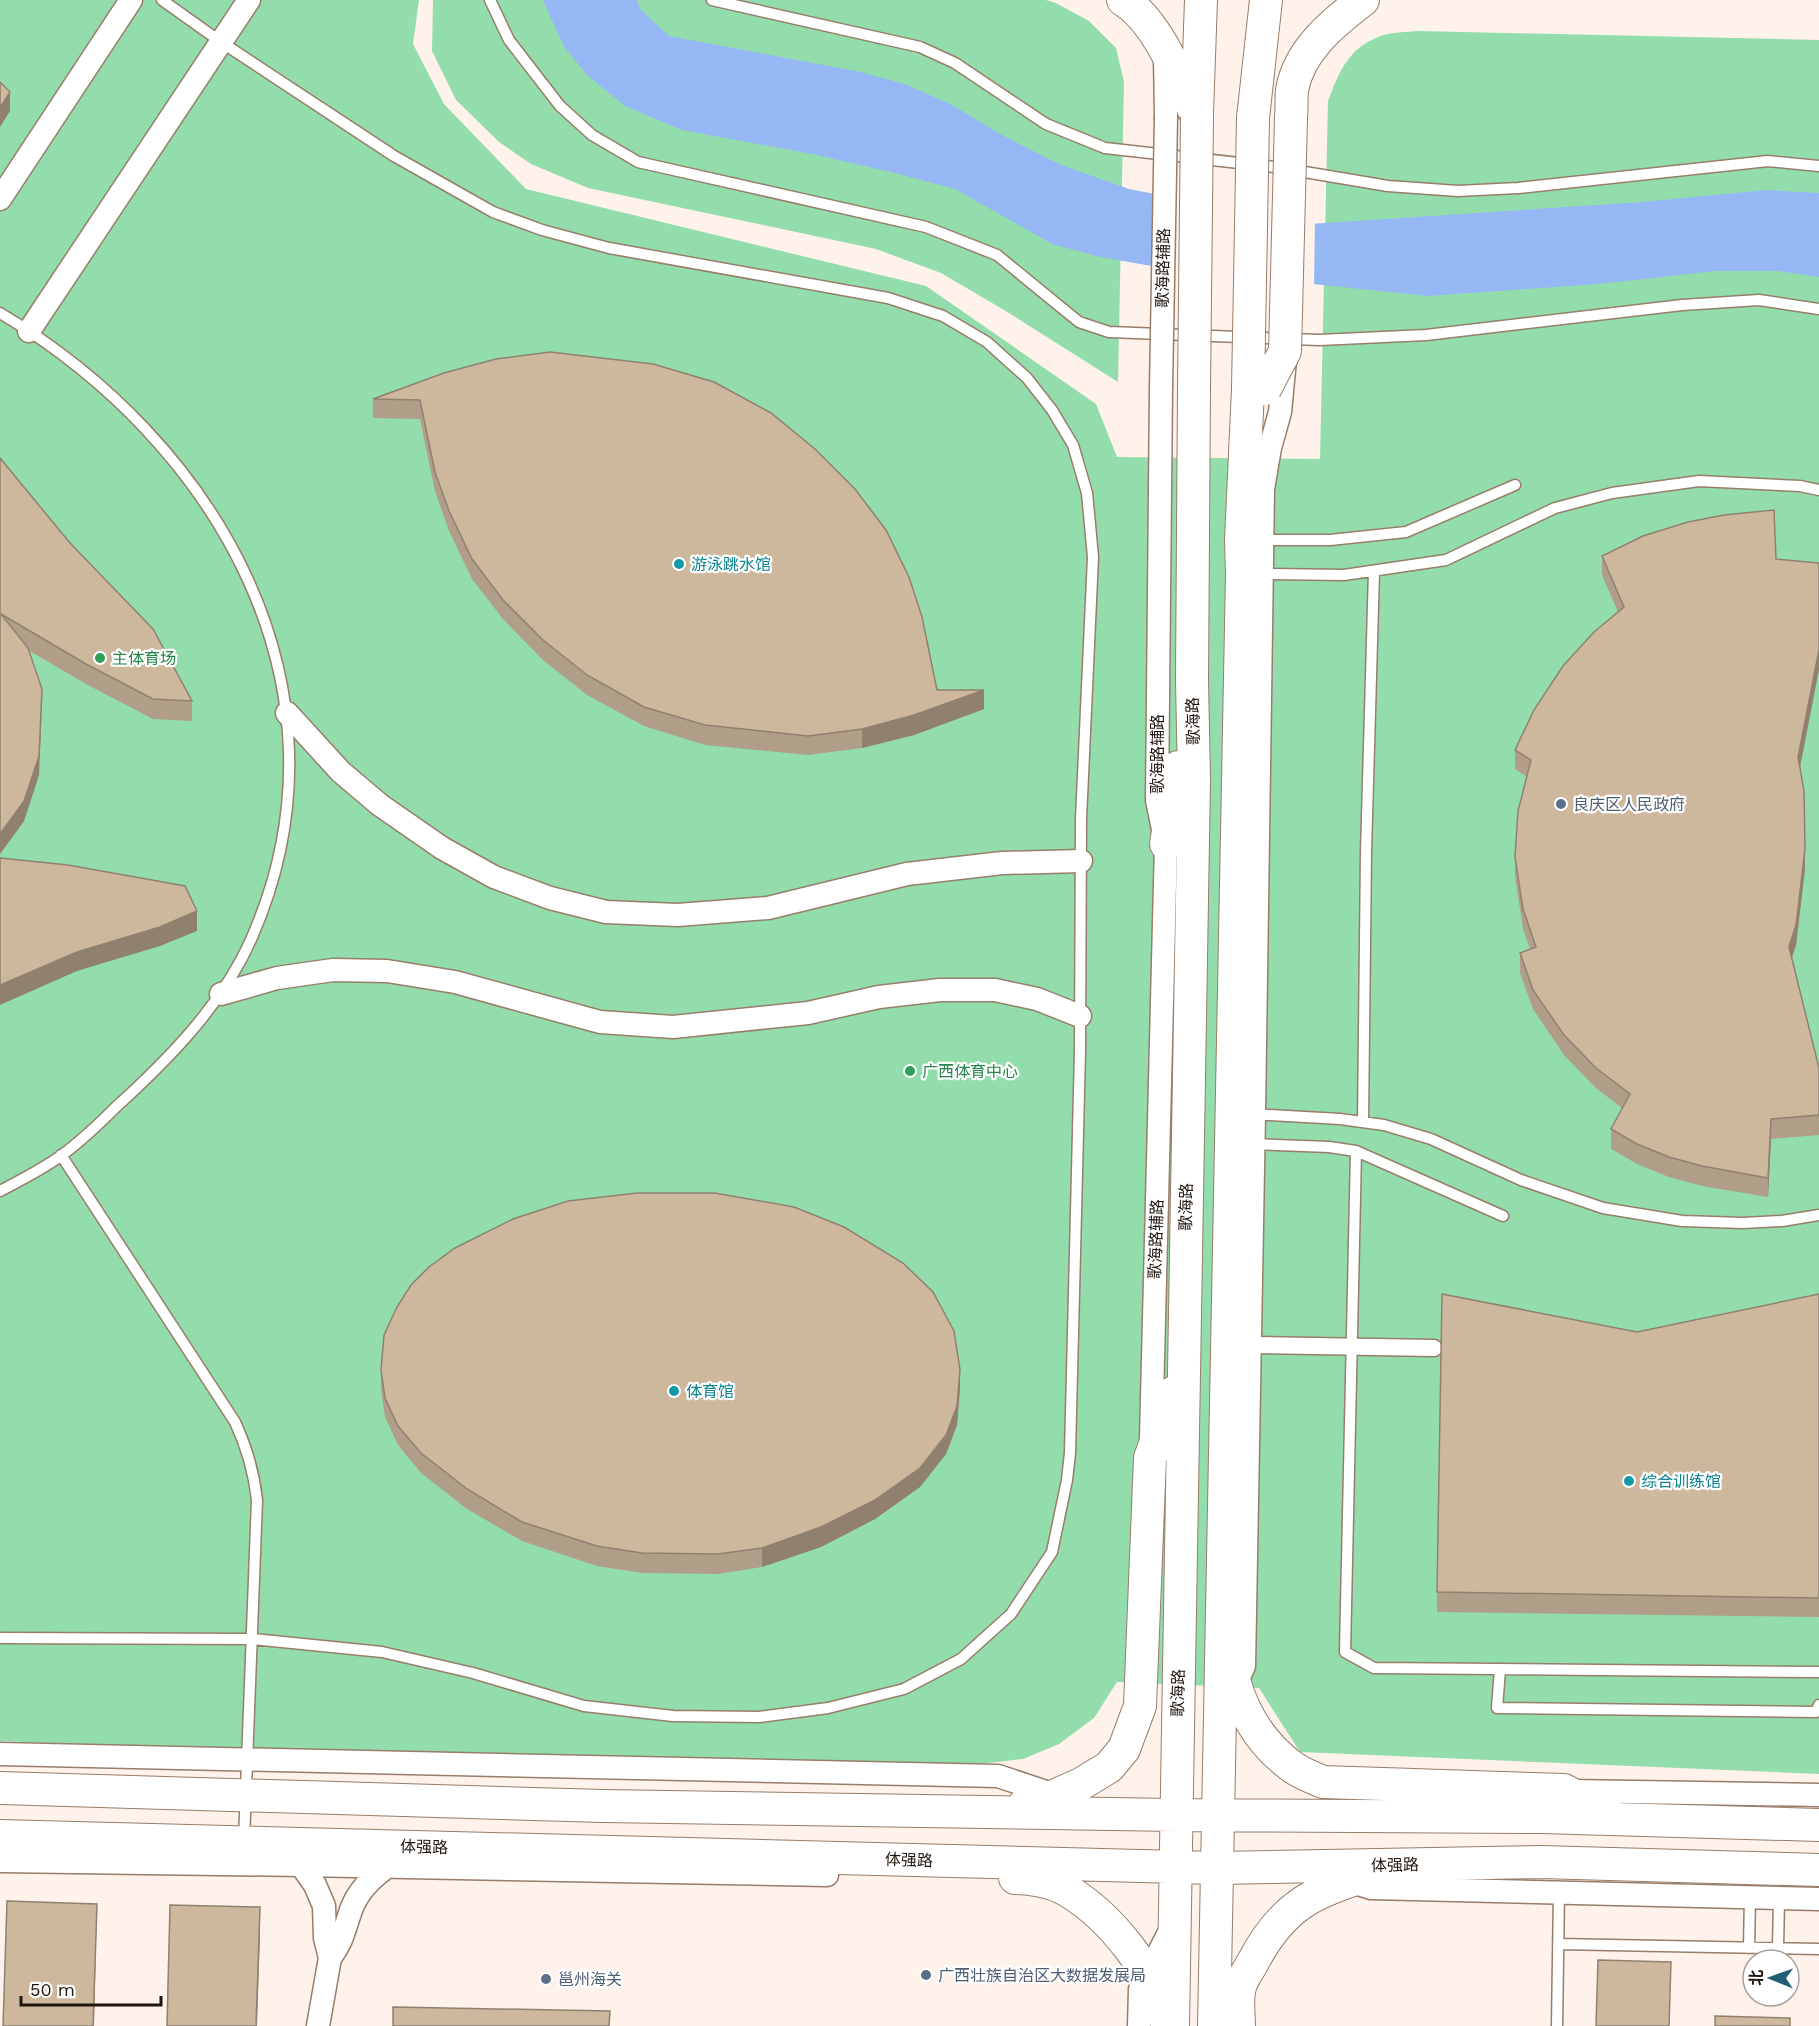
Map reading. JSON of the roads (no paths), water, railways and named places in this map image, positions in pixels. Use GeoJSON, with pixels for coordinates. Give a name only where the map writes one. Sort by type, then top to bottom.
{"type":"FeatureCollection","features":[{"type":"Feature","properties":{"kind":"main road"},"geometry":{"type":"LineString","coordinates":[[1123,0],[1135,7],[1165,50],[1197,117]]}},
{"type":"Feature","properties":{"kind":"main road","name":"歌海路"},"geometry":{"type":"LineString","coordinates":[[1173,2026],[1194,792],[1192,680],[1194,388],[1197,117],[1201,0]]}},
{"type":"Feature","properties":{"kind":"main road"},"geometry":{"type":"LineString","coordinates":[[1265,389],[1253,118],[1266,0]]}},
{"type":"Feature","properties":{"kind":"main road"},"geometry":{"type":"LineString","coordinates":[[1214,2026],[1223,1626],[1243,1128],[1252,574],[1246,424],[1285,351],[1292,89],[1304,57],[1332,24],[1363,0]]}},
{"type":"Feature","properties":{"kind":"main road"},"geometry":{"type":"LineString","coordinates":[[1166,844],[1192,680]]}},
{"type":"Feature","properties":{"kind":"main road"},"geometry":{"type":"LineString","coordinates":[[995,1812],[1055,1795],[1081,1784],[1109,1767],[1124,1749],[1140,1706],[1150,1458],[1183,1369]]}},
{"type":"Feature","properties":{"kind":"main road"},"geometry":{"type":"LineString","coordinates":[[1223,1626],[1235,1687],[1246,1713],[1263,1741],[1291,1767],[1323,1782],[1564,1790],[1616,1819]]}},
{"type":"Feature","properties":{"kind":"main road"},"geometry":{"type":"LineString","coordinates":[[0,1773],[14,1788],[603,1806],[1616,1819],[1819,1825]]}},
{"type":"Feature","properties":{"kind":"main road","name":"体强路"},"geometry":{"type":"LineString","coordinates":[[0,1836],[1217,1868],[1541,1862],[1819,1870]]}},
{"type":"Feature","properties":{"kind":"main road"},"geometry":{"type":"LineString","coordinates":[[766,1856],[827,1875],[1029,1878],[1067,1890],[1091,1907],[1112,1927],[1133,1953],[1163,2008],[1166,2026]]}},
{"type":"Feature","properties":{"kind":"main road"},"geometry":{"type":"LineString","coordinates":[[1239,2026],[1240,1986],[1264,1940],[1284,1917],[1305,1899],[1335,1885],[1406,1864]]}},
{"type":"Feature","properties":{"kind":"street"},"geometry":{"type":"LineString","coordinates":[[0,199],[131,0]]}},
{"type":"Feature","properties":{"kind":"street"},"geometry":{"type":"LineString","coordinates":[[29,331],[249,0]]}},
{"type":"Feature","properties":{"kind":"street","name":"歌海路辅路"},"geometry":{"type":"LineString","coordinates":[[1150,1458],[1166,844],[1156,800],[1166,117],[1165,50]]}},
{"type":"Feature","properties":{"kind":"street"},"geometry":{"type":"LineString","coordinates":[[1251,540],[1280,412],[1265,389]]}},
{"type":"Feature","properties":{"kind":"street"},"geometry":{"type":"LineString","coordinates":[[287,713],[341,772],[380,806],[442,848],[494,877],[550,898],[606,912],[678,915],[768,908],[907,874],[1002,863],[1081,861]]}},
{"type":"Feature","properties":{"kind":"street"},"geometry":{"type":"LineString","coordinates":[[221,993],[277,978],[333,970],[387,971],[455,982],[600,1022],[673,1027],[808,1014],[879,997],[940,990],[995,990],[1037,999],[1080,1016]]}},
{"type":"Feature","properties":{"kind":"street"},"geometry":{"type":"LineString","coordinates":[[1221,1720],[1244,1666],[1250,1345],[1243,1128]]}},
{"type":"Feature","properties":{"kind":"street"},"geometry":{"type":"LineString","coordinates":[[1250,1345],[1434,1348]]}},
{"type":"Feature","properties":{"kind":"street"},"geometry":{"type":"LineString","coordinates":[[0,1754],[998,1776],[1111,1814]]}},
{"type":"Feature","properties":{"kind":"street"},"geometry":{"type":"LineString","coordinates":[[1564,1790],[1819,1795]]}},
{"type":"Feature","properties":{"kind":"street"},"geometry":{"type":"LineString","coordinates":[[279,1843],[302,1864],[324,1906],[330,1958],[318,2026]]}},
{"type":"Feature","properties":{"kind":"street"},"geometry":{"type":"LineString","coordinates":[[330,1958],[341,1944],[352,1908],[366,1883],[387,1866],[421,1847]]}},
{"type":"Feature","properties":{"kind":"street"},"geometry":{"type":"LineString","coordinates":[[0,1861],[302,1864],[827,1875]]}},
{"type":"Feature","properties":{"kind":"street"},"geometry":{"type":"LineString","coordinates":[[1305,1867],[1371,1887],[1819,1899]]}},
{"type":"Feature","properties":{"kind":"street"},"geometry":{"type":"LineString","coordinates":[[1139,2026],[1140,1989],[1175,1921]]}},
{"type":"Feature","properties":{"kind":"lane"},"geometry":{"type":"LineString","coordinates":[[0,1638],[253,1639],[382,1652],[473,1673],[584,1706],[673,1716],[759,1717],[828,1708],[904,1689],[961,1659],[1011,1614],[1052,1552],[1067,1480],[1071,1419],[1080,1016],[1081,819],[1093,557],[1087,493],[1073,445],[1052,410],[1027,378],[987,342],[943,316],[888,298],[609,248],[542,230],[493,212],[394,156],[221,42],[162,0]]}},
{"type":"Feature","properties":{"kind":"lane"},"geometry":{"type":"LineString","coordinates":[[489,0],[509,40],[560,106],[592,135],[638,162],[926,227],[997,255],[1079,322],[1108,333],[1319,340],[1426,335],[1682,305],[1759,300],[1819,309]]}},
{"type":"Feature","properties":{"kind":"lane"},"geometry":{"type":"LineString","coordinates":[[712,0],[920,46],[955,63],[1046,124],[1105,148],[1275,167],[1388,186],[1458,191],[1518,188],[1768,161],[1819,166]]}},
{"type":"Feature","properties":{"kind":"lane"},"geometry":{"type":"LineString","coordinates":[[0,314],[29,331],[108,393],[173,460],[199,493],[238,559],[263,613],[279,664],[287,713],[290,760],[285,822],[272,885],[252,937],[221,993],[149,1077],[61,1155],[0,1191]]}},
{"type":"Feature","properties":{"kind":"lane"},"geometry":{"type":"LineString","coordinates":[[1252,574],[1344,575],[1446,560],[1555,508],[1612,493],[1699,481],[1800,486],[1819,490]]}},
{"type":"Feature","properties":{"kind":"lane"},"geometry":{"type":"LineString","coordinates":[[1251,540],[1330,540],[1406,532],[1515,485]]}},
{"type":"Feature","properties":{"kind":"lane"},"geometry":{"type":"LineString","coordinates":[[1364,1122],[1366,852],[1374,571]]}},
{"type":"Feature","properties":{"kind":"lane"},"geometry":{"type":"LineString","coordinates":[[1243,1128],[1340,1119],[1384,1125],[1431,1139],[1521,1180],[1603,1208],[1682,1221],[1722,1223],[1782,1221],[1819,1215]]}},
{"type":"Feature","properties":{"kind":"lane"},"geometry":{"type":"LineString","coordinates":[[1243,1128],[1356,1151],[1503,1216]]}},
{"type":"Feature","properties":{"kind":"lane"},"geometry":{"type":"LineString","coordinates":[[1356,1151],[1345,1652],[1374,1668],[1819,1672]]}},
{"type":"Feature","properties":{"kind":"lane"},"geometry":{"type":"LineString","coordinates":[[61,1155],[236,1422],[254,1471],[257,1500],[244,1842]]}},
{"type":"Feature","properties":{"kind":"lane"},"geometry":{"type":"LineString","coordinates":[[1500,1669],[1497,1708],[1816,1712],[1819,1705]]}},
{"type":"Feature","properties":{"kind":"lane"},"geometry":{"type":"LineString","coordinates":[[1557,2026],[1559,1892]]}},
{"type":"Feature","properties":{"kind":"lane"},"geometry":{"type":"LineString","coordinates":[[1558,1944],[1749,1948],[1750,1897]]}},
{"type":"Feature","properties":{"kind":"lane"},"geometry":{"type":"LineString","coordinates":[[1778,1948],[1779,1898]]}},
{"type":"Feature","properties":{"kind":"lane"},"geometry":{"type":"LineString","coordinates":[[1801,1949],[1819,1949]]}},
{"type":"Feature","properties":{"kind":"water"},"geometry":{"type":"Polygon","coordinates":[[[543,0],[637,0],[640,9],[669,36],[856,71],[905,84],[952,105],[1000,134],[1061,165],[1129,189],[1310,224],[1643,202],[1765,190],[1819,193],[1819,277],[1778,271],[1715,271],[1598,284],[1428,296],[1169,269],[1100,257],[1052,244],[955,189],[812,154],[682,130],[625,106],[587,75],[563,45],[543,0]]]}},
{"type":"Feature","properties":{"kind":"place","name":"游泳跳水馆"},"geometry":{"type":"Point","coordinates":[679,564]}},
{"type":"Feature","properties":{"kind":"place","name":"主体育场"},"geometry":{"type":"Point","coordinates":[100,658]}},
{"type":"Feature","properties":{"kind":"place","name":"良庆区人民政府"},"geometry":{"type":"Point","coordinates":[1561,804]}},
{"type":"Feature","properties":{"kind":"place","name":"广西体育中心"},"geometry":{"type":"Point","coordinates":[910,1071]}},
{"type":"Feature","properties":{"kind":"place","name":"体育馆"},"geometry":{"type":"Point","coordinates":[674,1391]}},
{"type":"Feature","properties":{"kind":"place","name":"综合训练馆"},"geometry":{"type":"Point","coordinates":[1629,1481]}},
{"type":"Feature","properties":{"kind":"place","name":"广西壮族自治区大数据发展局"},"geometry":{"type":"Point","coordinates":[926,1975]}},
{"type":"Feature","properties":{"kind":"place","name":"邕州海关"},"geometry":{"type":"Point","coordinates":[546,1979]}}]}
